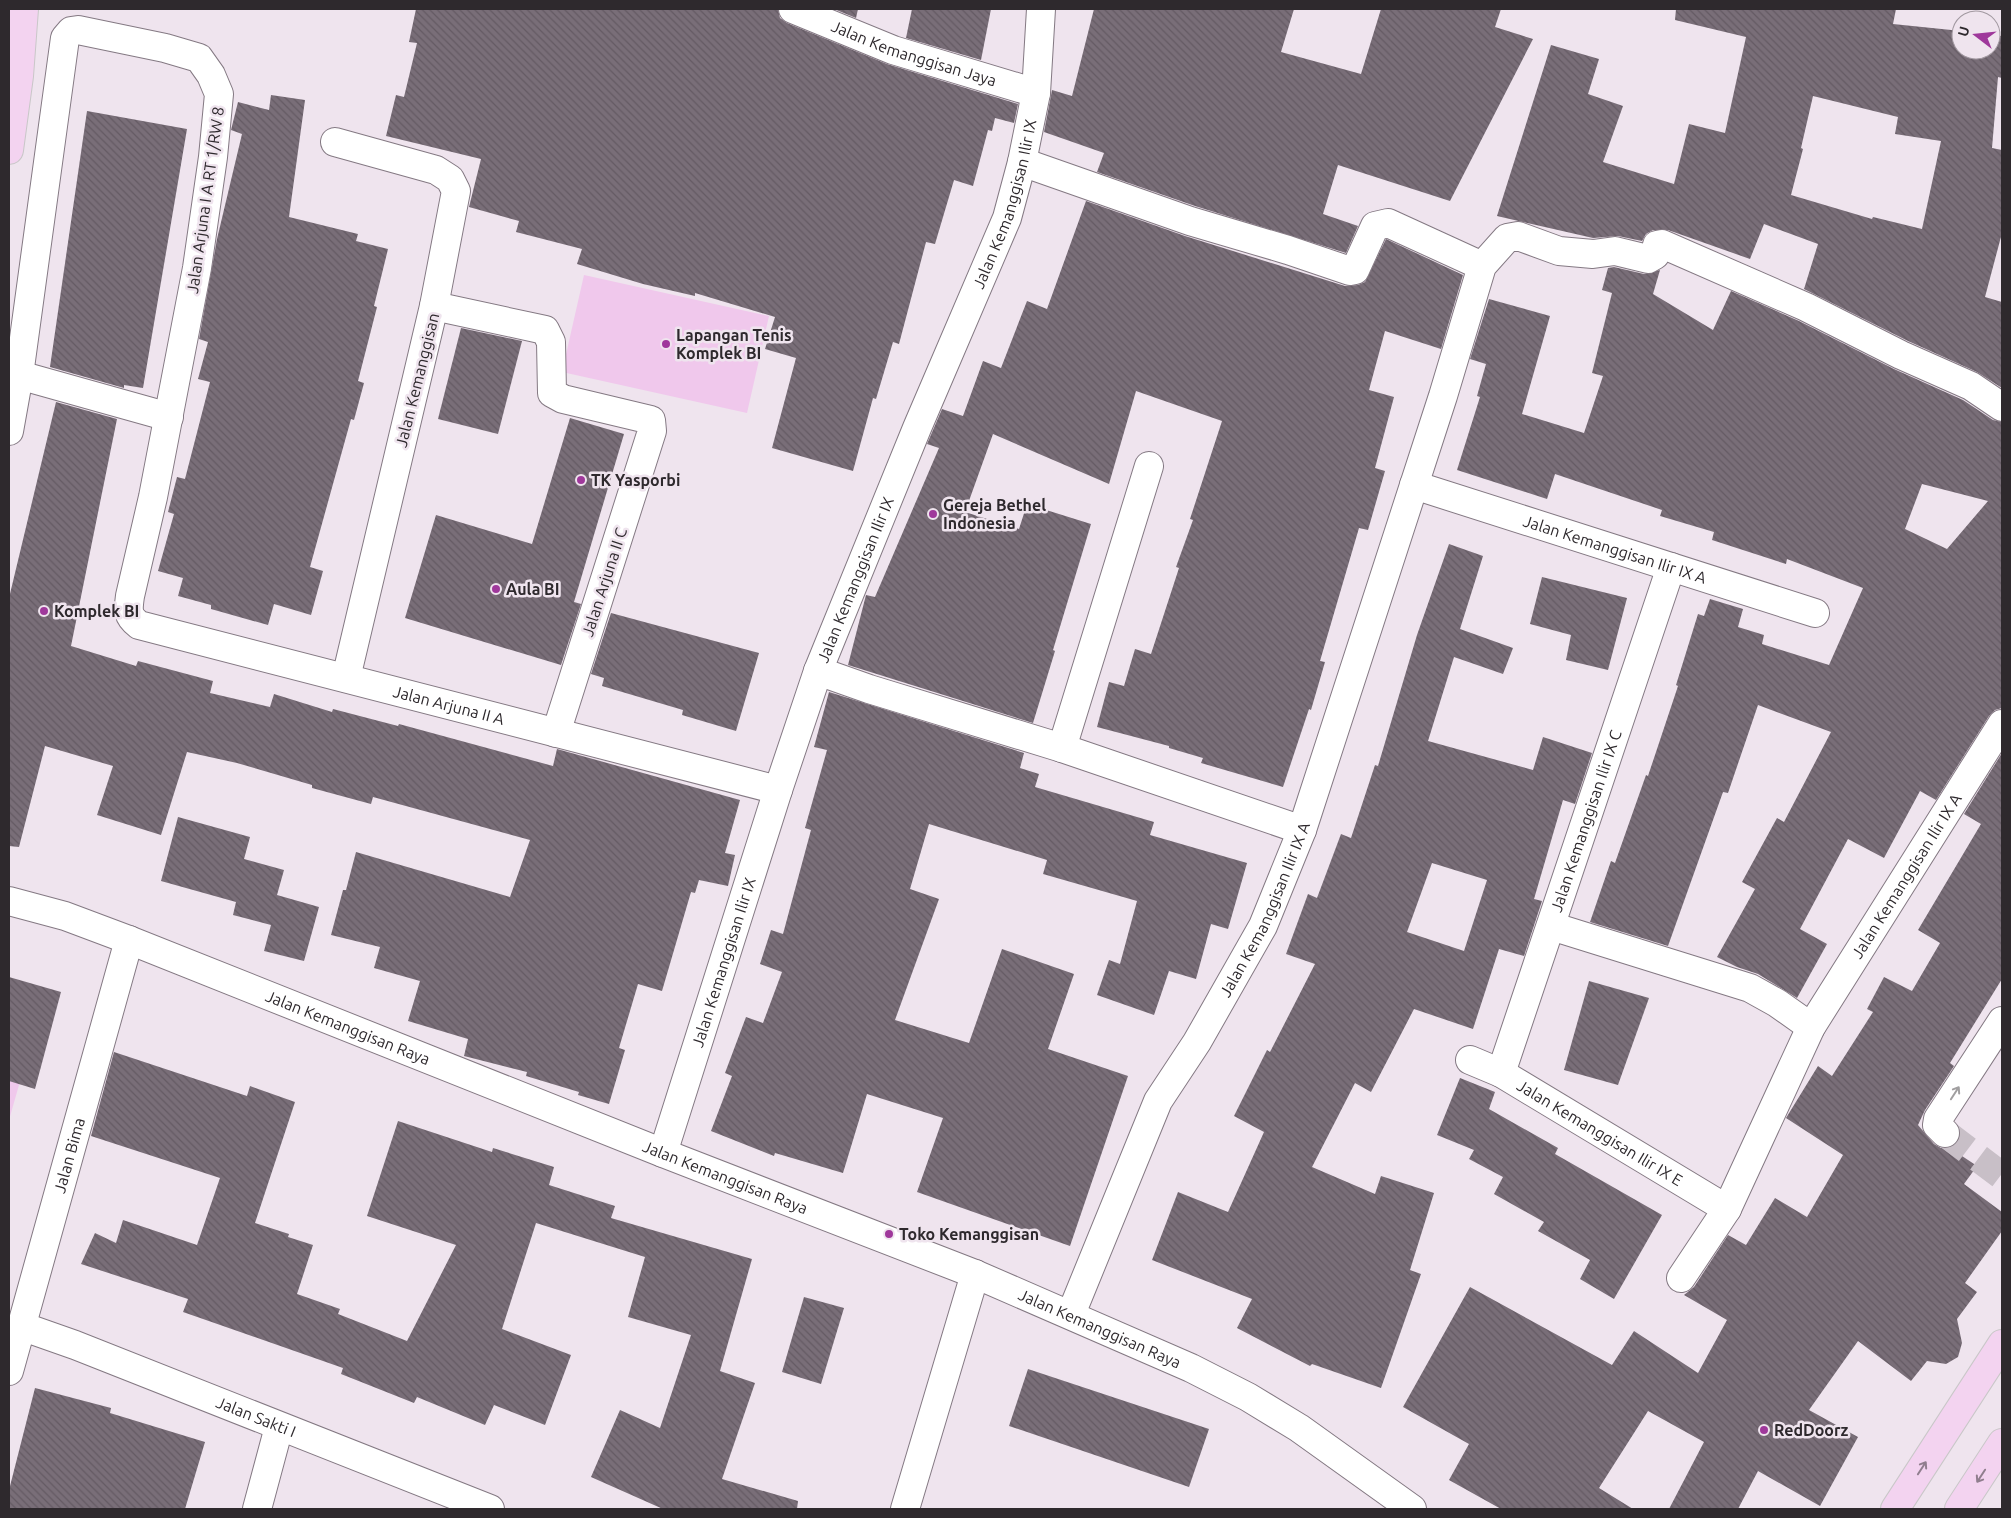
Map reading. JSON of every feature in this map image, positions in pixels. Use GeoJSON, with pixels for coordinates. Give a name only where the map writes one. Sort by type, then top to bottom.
{"type":"FeatureCollection","features":[{"type":"Feature","properties":{"kind":"main road"},"geometry":{"type":"LineString","coordinates":[[9,150],[20,76],[24,9]]}},
{"type":"Feature","properties":{"kind":"main road"},"geometry":{"type":"LineString","coordinates":[[1895,1509],[2002,1344]]}},
{"type":"Feature","properties":{"kind":"main road"},"geometry":{"type":"LineString","coordinates":[[1959,1509],[2002,1443]]}},
{"type":"Feature","properties":{"kind":"street","name":"Jalan Kemanggisan Jaya"},"geometry":{"type":"LineString","coordinates":[[793,9],[893,50],[1036,92]]}},
{"type":"Feature","properties":{"kind":"street","name":"Jalan Kemanggisan Ilir IX"},"geometry":{"type":"LineString","coordinates":[[663,1153],[818,670],[917,428],[1008,218],[1022,162],[1036,92],[1041,9]]}},
{"type":"Feature","properties":{"kind":"street","name":"Jalan Arjuna I A RT 1/RW 8"},"geometry":{"type":"LineString","coordinates":[[9,431],[19,375],[65,38],[70,30],[78,30],[165,48],[199,58],[211,75],[219,94],[213,157],[197,268],[169,417],[128,610]]}},
{"type":"Feature","properties":{"kind":"street"},"geometry":{"type":"LineString","coordinates":[[335,142],[436,170],[450,179],[456,191],[434,306]]}},
{"type":"Feature","properties":{"kind":"street"},"geometry":{"type":"LineString","coordinates":[[1022,162],[1190,222],[1280,247],[1350,271],[1355,270],[1375,226],[1381,223],[1388,223],[1482,266],[1507,238],[1518,236],[1559,251],[1593,254],[1615,251],[1648,259],[1655,255],[1660,243],[1806,307],[1901,355],[1971,386],[2002,407]]}},
{"type":"Feature","properties":{"kind":"street","name":"Jalan Kemanggisan Ilir IX A"},"geometry":{"type":"LineString","coordinates":[[1071,1314],[1158,1101],[1197,1042],[1263,926],[1302,830],[1414,485],[1482,266]]}},
{"type":"Feature","properties":{"kind":"street","name":"Jalan Kemanggisan"},"geometry":{"type":"LineString","coordinates":[[346,678],[434,306],[545,330],[551,342],[552,393],[563,399],[651,420],[652,431]]}},
{"type":"Feature","properties":{"kind":"street"},"geometry":{"type":"LineString","coordinates":[[19,375],[169,417]]}},
{"type":"Feature","properties":{"kind":"street","name":"Jalan Arjuna II C"},"geometry":{"type":"LineString","coordinates":[[556,733],[652,431]]}},
{"type":"Feature","properties":{"kind":"street"},"geometry":{"type":"LineString","coordinates":[[1062,748],[1149,466]]}},
{"type":"Feature","properties":{"kind":"street","name":"Jalan Kemanggisan Ilir IX A"},"geometry":{"type":"LineString","coordinates":[[1414,485],[1815,613]]}},
{"type":"Feature","properties":{"kind":"street","name":"Jalan Kemanggisan Ilir IX C"},"geometry":{"type":"LineString","coordinates":[[1501,1073],[1671,567]]}},
{"type":"Feature","properties":{"kind":"street","name":"Jalan Arjuna II A"},"geometry":{"type":"LineString","coordinates":[[128,610],[130,618],[139,625],[778,790]]}},
{"type":"Feature","properties":{"kind":"street"},"geometry":{"type":"LineString","coordinates":[[818,670],[869,689],[1062,748],[1302,830]]}},
{"type":"Feature","properties":{"kind":"street","name":"Jalan Kemanggisan Ilir IX A"},"geometry":{"type":"LineString","coordinates":[[1682,1278],[1727,1209],[1811,1027],[2002,724]]}},
{"type":"Feature","properties":{"kind":"street","name":"Jalan Kemanggisan Raya"},"geometry":{"type":"LineString","coordinates":[[9,901],[64,916],[128,940],[663,1153],[975,1274],[1071,1314],[1191,1368],[1248,1397],[1299,1428],[1412,1509]]}},
{"type":"Feature","properties":{"kind":"street"},"geometry":{"type":"LineString","coordinates":[[1551,926],[1750,988],[1777,1003],[1811,1027]]}},
{"type":"Feature","properties":{"kind":"street","name":"Jalan Bima"},"geometry":{"type":"LineString","coordinates":[[9,1371],[128,940]]}},
{"type":"Feature","properties":{"kind":"street"},"geometry":{"type":"LineString","coordinates":[[1945,1133],[1937,1125],[1938,1119],[2002,1021]]}},
{"type":"Feature","properties":{"kind":"street","name":"Jalan Kemanggisan Ilir IX E"},"geometry":{"type":"LineString","coordinates":[[1470,1060],[1501,1073],[1727,1209]]}},
{"type":"Feature","properties":{"kind":"street"},"geometry":{"type":"LineString","coordinates":[[905,1509],[975,1274]]}},
{"type":"Feature","properties":{"kind":"street","name":"Jalan Sakti I"},"geometry":{"type":"LineString","coordinates":[[21,1326],[75,1345],[490,1509]]}},
{"type":"Feature","properties":{"kind":"street"},"geometry":{"type":"LineString","coordinates":[[257,1509],[279,1427]]}},
{"type":"Feature","properties":{"kind":"shaded area","name":"Lapangan Tenis Komplek BI"},"geometry":{"type":"Polygon","coordinates":[[[584,275],[769,316],[747,413],[562,372],[584,275]]]}},
{"type":"Feature","properties":{"kind":"shaded area"},"geometry":{"type":"Polygon","coordinates":[[[9,1075],[21,1078],[9,1120],[9,1075]]]}},
{"type":"Feature","properties":{"kind":"building"},"geometry":{"type":"Polygon","coordinates":[[[416,9],[778,9],[780,18],[787,23],[887,64],[1018,104],[1014,123],[995,118],[992,131],[988,130],[973,186],[954,180],[935,244],[926,242],[899,344],[893,342],[876,399],[873,398],[853,471],[772,448],[796,358],[765,349],[775,317],[695,293],[695,296],[643,284],[577,264],[582,249],[516,232],[519,221],[469,207],[481,159],[386,136],[396,95],[404,97],[417,43],[409,42],[416,9]]]}},
{"type":"Feature","properties":{"kind":"building"},"geometry":{"type":"Polygon","coordinates":[[[834,9],[858,9],[856,18],[834,9]]]}},
{"type":"Feature","properties":{"kind":"building"},"geometry":{"type":"Polygon","coordinates":[[[912,9],[991,9],[981,60],[906,38],[912,9]]]}},
{"type":"Feature","properties":{"kind":"building"},"geometry":{"type":"Polygon","coordinates":[[[1094,9],[1294,9],[1281,52],[1361,74],[1381,9],[1501,9],[1495,27],[1533,39],[1450,201],[1338,165],[1323,214],[1358,226],[1346,253],[1195,206],[1097,172],[1104,153],[1044,132],[1052,90],[1072,96],[1094,9]]]}},
{"type":"Feature","properties":{"kind":"building"},"geometry":{"type":"Polygon","coordinates":[[[1676,9],[1896,9],[1893,24],[1951,30],[1951,60],[2001,60],[2002,36],[2002,78],[1998,77],[1992,148],[2002,150],[2002,233],[1985,297],[2002,302],[2002,388],[1977,372],[1908,341],[1804,289],[1818,244],[1764,224],[1750,259],[1668,230],[1653,230],[1646,234],[1642,241],[1618,236],[1593,238],[1497,216],[1551,45],[1599,59],[1588,94],[1623,106],[1603,162],[1674,184],[1689,124],[1725,133],[1746,37],[1675,20],[1676,9]],[[1813,96],[1801,148],[1803,149],[1791,195],[1872,219],[1873,217],[1922,229],[1941,141],[1895,134],[1898,117],[1813,96]]]}},
{"type":"Feature","properties":{"kind":"building"},"geometry":{"type":"Polygon","coordinates":[[[271,95],[305,100],[289,217],[358,234],[356,241],[388,249],[374,306],[377,307],[358,381],[364,383],[354,420],[351,419],[310,567],[323,571],[311,615],[274,604],[268,625],[211,609],[211,605],[178,596],[183,578],[158,571],[174,514],[168,512],[177,477],[185,479],[210,382],[198,379],[208,342],[199,339],[217,239],[242,134],[231,130],[238,102],[269,110],[271,95]]]}},
{"type":"Feature","properties":{"kind":"building"},"geometry":{"type":"Polygon","coordinates":[[[87,111],[187,129],[143,388],[124,385],[124,388],[50,367],[87,111]]]}},
{"type":"Feature","properties":{"kind":"building"},"geometry":{"type":"Polygon","coordinates":[[[1086,201],[1185,236],[1345,286],[1358,285],[1365,282],[1386,239],[1463,275],[1441,349],[1385,331],[1369,390],[1394,397],[1375,468],[1385,471],[1368,530],[1359,528],[1320,661],[1325,662],[1311,710],[1309,709],[1283,787],[1201,763],[1203,758],[1169,748],[1169,746],[1097,727],[1109,682],[1124,686],[1135,649],[1151,654],[1179,568],[1176,567],[1193,520],[1190,519],[1222,421],[1136,391],[1109,484],[993,434],[965,512],[1019,529],[1027,504],[1091,524],[1033,723],[848,665],[866,595],[875,597],[939,448],[927,444],[942,409],[963,416],[983,361],[1001,368],[1027,301],[1047,309],[1086,201]]]}},
{"type":"Feature","properties":{"kind":"building"},"geometry":{"type":"Polygon","coordinates":[[[1614,267],[1644,274],[1660,270],[1653,294],[1713,330],[1731,291],[1799,321],[1894,369],[1963,400],[1993,420],[2002,422],[2002,708],[1995,710],[1989,716],[1936,800],[1920,791],[1884,858],[1848,839],[1800,929],[1827,944],[1797,998],[1758,974],[1737,967],[1717,957],[1755,889],[1742,882],[1777,818],[1784,822],[1831,732],[1758,705],[1728,793],[1723,792],[1668,946],[1590,922],[1611,861],[1615,863],[1646,775],[1648,776],[1678,686],[1676,685],[1698,614],[1704,616],[1710,599],[1743,609],[1738,627],[1764,635],[1762,644],[1829,665],[1863,588],[1787,559],[1786,564],[1712,540],[1714,532],[1660,516],[1662,510],[1555,474],[1547,499],[1457,470],[1480,397],[1477,396],[1486,364],[1470,359],[1489,299],[1550,316],[1522,414],[1584,433],[1603,376],[1592,373],[1612,293],[1602,290],[1608,268],[1614,267]],[[1922,484],[1905,529],[1947,549],[1988,501],[1922,484]]]}},
{"type":"Feature","properties":{"kind":"building"},"geometry":{"type":"Polygon","coordinates":[[[461,328],[522,341],[498,434],[438,419],[461,328]]]}},
{"type":"Feature","properties":{"kind":"building"},"geometry":{"type":"Polygon","coordinates":[[[56,402],[117,419],[71,646],[136,666],[138,661],[213,681],[210,693],[270,707],[274,694],[332,712],[333,709],[398,726],[399,724],[553,766],[557,749],[740,800],[725,853],[735,855],[728,886],[699,880],[695,893],[691,892],[662,991],[638,984],[619,1048],[625,1050],[609,1104],[578,1095],[579,1092],[526,1076],[527,1072],[464,1056],[468,1039],[408,1021],[420,981],[374,968],[380,947],[331,935],[356,852],[510,897],[530,840],[373,797],[371,804],[312,788],[312,785],[237,763],[187,752],[161,835],[97,815],[113,766],[45,746],[19,847],[9,846],[9,598],[56,402]]]}},
{"type":"Feature","properties":{"kind":"building","name":"Aula BI"},"geometry":{"type":"Polygon","coordinates":[[[570,418],[624,434],[574,602],[581,604],[561,665],[405,618],[436,515],[532,544],[570,418]]]}},
{"type":"Feature","properties":{"kind":"building"},"geometry":{"type":"Polygon","coordinates":[[[1449,544],[1483,556],[1460,629],[1513,648],[1503,674],[1454,657],[1428,741],[1533,770],[1543,737],[1592,753],[1575,804],[1563,800],[1534,899],[1542,901],[1524,956],[1499,949],[1473,1029],[1414,1009],[1371,1092],[1355,1083],[1312,1167],[1375,1194],[1381,1176],[1434,1193],[1410,1270],[1421,1274],[1381,1388],[1312,1364],[1310,1366],[1237,1328],[1252,1299],[1152,1260],[1178,1192],[1228,1212],[1264,1132],[1234,1116],[1267,1050],[1270,1052],[1315,964],[1286,954],[1308,894],[1317,898],[1341,834],[1351,838],[1375,765],[1378,766],[1417,635],[1449,544]],[[1432,863],[1407,932],[1464,951],[1487,880],[1432,863]]]}},
{"type":"Feature","properties":{"kind":"building"},"geometry":{"type":"Polygon","coordinates":[[[1542,577],[1627,598],[1608,670],[1566,660],[1571,635],[1530,624],[1542,577]]]}},
{"type":"Feature","properties":{"kind":"building"},"geometry":{"type":"Polygon","coordinates":[[[611,613],[759,653],[736,731],[682,715],[683,710],[602,686],[604,678],[591,674],[611,613]]]}},
{"type":"Feature","properties":{"kind":"building"},"geometry":{"type":"Polygon","coordinates":[[[829,692],[1024,753],[1020,768],[1039,774],[1035,787],[1154,822],[1150,835],[1247,863],[1228,929],[1211,924],[1196,979],[1169,971],[1154,1015],[1097,995],[1109,960],[1120,964],[1137,901],[1043,874],[1047,860],[929,824],[910,889],[939,899],[895,1020],[969,1043],[1002,949],[1074,974],[1048,1049],[1128,1076],[1070,1246],[917,1192],[943,1118],[867,1094],[843,1173],[775,1153],[774,1156],[711,1131],[732,1076],[725,1073],[746,1017],[763,1023],[782,972],[760,964],[771,930],[783,934],[811,830],[805,828],[827,750],[814,747],[829,692]]]}},
{"type":"Feature","properties":{"kind":"building"},"geometry":{"type":"Polygon","coordinates":[[[2002,753],[2002,979],[1950,1063],[1954,1066],[1925,1110],[1918,1125],[1934,1144],[1941,1148],[1950,1148],[1977,1166],[1964,1184],[2002,1212],[2002,1231],[1965,1283],[1977,1292],[1957,1319],[1962,1343],[1958,1357],[1946,1364],[1927,1361],[1911,1381],[1858,1341],[1809,1410],[1858,1437],[1820,1506],[1758,1471],[1738,1509],[1669,1509],[1704,1442],[1648,1411],[1599,1488],[1633,1509],[1501,1509],[1449,1480],[1469,1444],[1403,1407],[1470,1287],[1612,1365],[1634,1331],[1698,1373],[1727,1320],[1684,1295],[1694,1287],[1728,1235],[1746,1245],[1775,1198],[1807,1217],[1843,1155],[1786,1118],[1818,1066],[1832,1076],[1873,1012],[1867,1009],[1884,977],[1912,991],[1940,943],[1918,930],[1981,824],[1964,814],[2002,753]]]}},
{"type":"Feature","properties":{"kind":"building"},"geometry":{"type":"Polygon","coordinates":[[[178,817],[250,837],[244,859],[284,870],[277,895],[319,907],[304,961],[264,951],[271,925],[233,915],[236,902],[161,881],[178,817]]]}},
{"type":"Feature","properties":{"kind":"building"},"geometry":{"type":"Polygon","coordinates":[[[9,977],[61,992],[35,1089],[9,1081],[9,977]]]}},
{"type":"Feature","properties":{"kind":"building"},"geometry":{"type":"Polygon","coordinates":[[[1589,981],[1649,998],[1618,1085],[1564,1070],[1589,981]]]}},
{"type":"Feature","properties":{"kind":"building"},"geometry":{"type":"Polygon","coordinates":[[[114,1052],[247,1096],[250,1086],[295,1102],[255,1223],[289,1234],[288,1237],[313,1245],[297,1294],[340,1309],[338,1314],[407,1341],[456,1245],[367,1216],[398,1121],[492,1152],[493,1148],[554,1167],[549,1185],[615,1206],[611,1218],[752,1259],[720,1371],[755,1383],[722,1479],[798,1501],[797,1509],[663,1509],[591,1477],[620,1410],[660,1428],[691,1335],[628,1317],[645,1257],[536,1223],[502,1329],[571,1355],[545,1425],[494,1405],[485,1425],[417,1397],[414,1403],[341,1374],[343,1368],[183,1312],[188,1299],[81,1264],[95,1233],[116,1243],[123,1220],[197,1245],[220,1178],[91,1136],[114,1052]]]}},
{"type":"Feature","properties":{"kind":"building"},"geometry":{"type":"Polygon","coordinates":[[[1460,1078],[1495,1092],[1489,1109],[1558,1148],[1555,1154],[1662,1215],[1614,1299],[1580,1279],[1590,1260],[1538,1231],[1544,1222],[1494,1194],[1503,1177],[1469,1159],[1474,1150],[1437,1135],[1460,1078]]]}},
{"type":"Feature","properties":{"kind":"building"},"geometry":{"type":"Polygon","coordinates":[[[804,1297],[844,1308],[821,1384],[782,1372],[804,1297]]]}},
{"type":"Feature","properties":{"kind":"building"},"geometry":{"type":"Polygon","coordinates":[[[1028,1369],[1209,1429],[1189,1487],[1009,1426],[1028,1369]]]}},
{"type":"Feature","properties":{"kind":"building"},"geometry":{"type":"Polygon","coordinates":[[[35,1388],[111,1408],[110,1413],[205,1442],[185,1509],[9,1509],[9,1490],[35,1388]]]}},
{"type":"Feature","properties":{"kind":"tunnel"},"geometry":{"type":"LineString","coordinates":[[1945,1133],[2002,1176]]}},
{"type":"Feature","properties":{"kind":"place","name":"Lapangan Tenis Komplek BI"},"geometry":{"type":"Point","coordinates":[666,344]}},
{"type":"Feature","properties":{"kind":"place","name":"TK Yasporbi"},"geometry":{"type":"Point","coordinates":[581,480]}},
{"type":"Feature","properties":{"kind":"place","name":"Gereja Bethel Indonesia"},"geometry":{"type":"Point","coordinates":[933,514]}},
{"type":"Feature","properties":{"kind":"place","name":"Aula BI"},"geometry":{"type":"Point","coordinates":[496,589]}},
{"type":"Feature","properties":{"kind":"place","name":"Komplek BI"},"geometry":{"type":"Point","coordinates":[44,611]}},
{"type":"Feature","properties":{"kind":"place","name":"Toko Kemanggisan"},"geometry":{"type":"Point","coordinates":[889,1234]}},
{"type":"Feature","properties":{"kind":"place","name":"RedDoorz"},"geometry":{"type":"Point","coordinates":[1764,1430]}}]}
